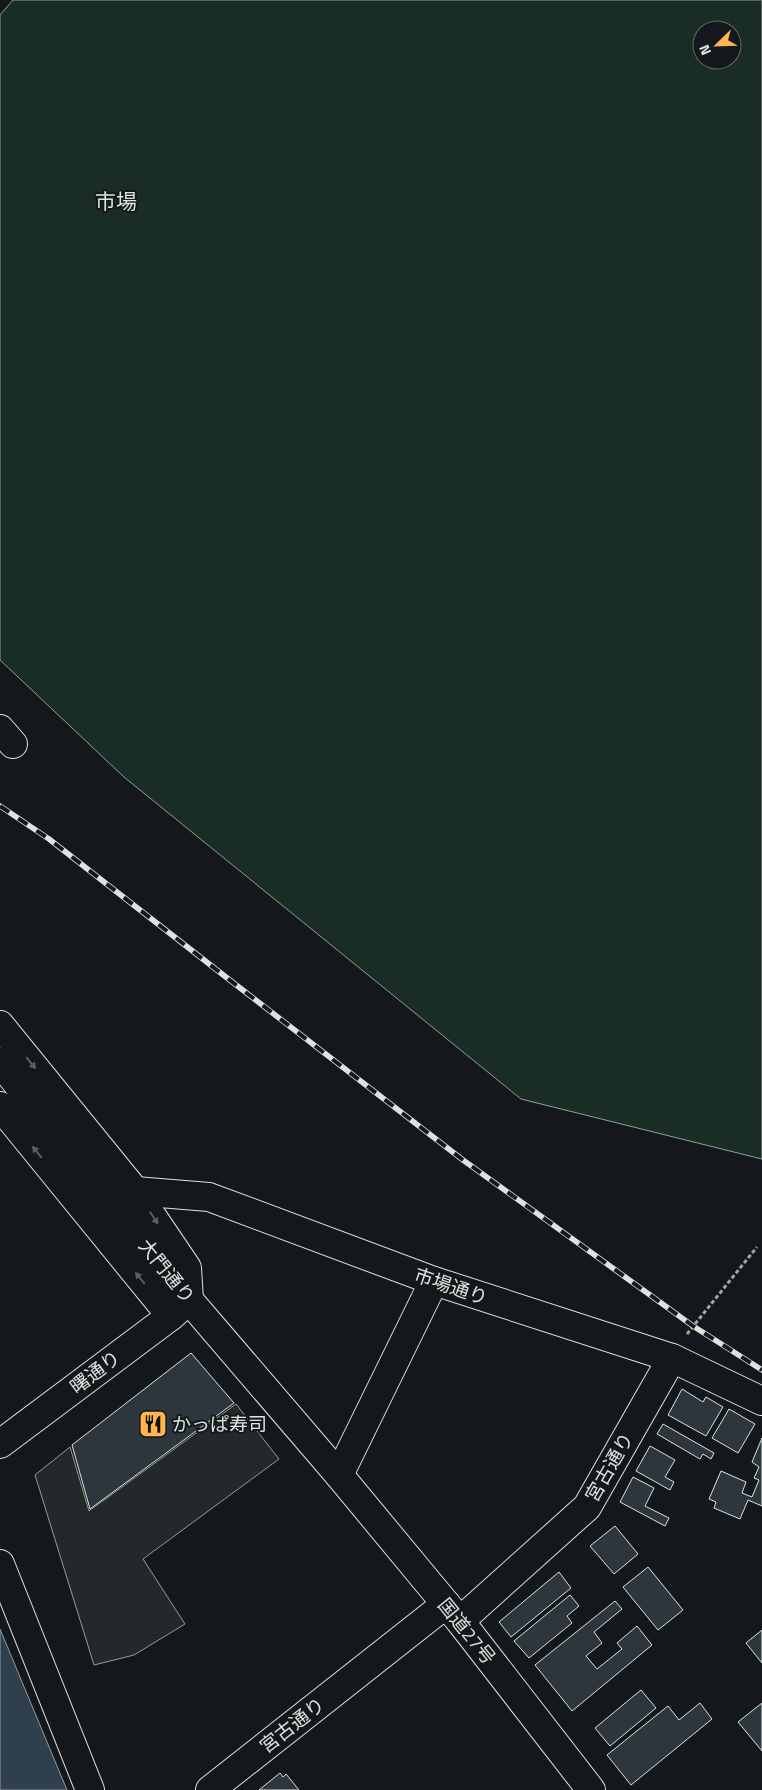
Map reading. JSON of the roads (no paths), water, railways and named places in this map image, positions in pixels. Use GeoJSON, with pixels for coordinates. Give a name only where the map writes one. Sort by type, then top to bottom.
{"type":"FeatureCollection","features":[{"type":"Feature","properties":{"kind":"main road"},"geometry":{"type":"LineString","coordinates":[[0,1025],[135,1191],[187,1268],[180,1308]]}},
{"type":"Feature","properties":{"kind":"main road","name":"大門通り"},"geometry":{"type":"LineString","coordinates":[[0,1062],[180,1308],[339,1475]]}},
{"type":"Feature","properties":{"kind":"main road"},"geometry":{"type":"LineString","coordinates":[[0,1106],[180,1308]]}},
{"type":"Feature","properties":{"kind":"main road","name":"市場通り"},"geometry":{"type":"LineString","coordinates":[[135,1191],[209,1197],[434,1281],[672,1358],[762,1401]]}},
{"type":"Feature","properties":{"kind":"main road"},"geometry":{"type":"LineString","coordinates":[[339,1475],[434,1281]]}},
{"type":"Feature","properties":{"kind":"main road","name":"曙通り"},"geometry":{"type":"LineString","coordinates":[[0,1444],[180,1308]]}},
{"type":"Feature","properties":{"kind":"main road","name":"宮古通り"},"geometry":{"type":"LineString","coordinates":[[210,1790],[453,1612],[587,1507],[672,1358]]}},
{"type":"Feature","properties":{"kind":"main road","name":"国道27号"},"geometry":{"type":"LineString","coordinates":[[339,1475],[453,1612],[591,1790]]}},
{"type":"Feature","properties":{"kind":"main road"},"geometry":{"type":"LineString","coordinates":[[0,1564],[90,1790]]}},
{"type":"Feature","properties":{"kind":"water"},"geometry":{"type":"Polygon","coordinates":[[[0,1629],[67,1790],[0,1790],[0,1629]]]}},
{"type":"Feature","properties":{"kind":"railway"},"geometry":{"type":"LineString","coordinates":[[0,806],[49,839],[463,1160],[693,1326],[762,1370]]}},
{"type":"Feature","properties":{"kind":"place","name":"かっぱ寿司"},"geometry":{"type":"Point","coordinates":[153,1424]}},
{"type":"Feature","properties":{"kind":"district","name":"市場"},"geometry":{"type":"Point","coordinates":[116,202]}}]}
